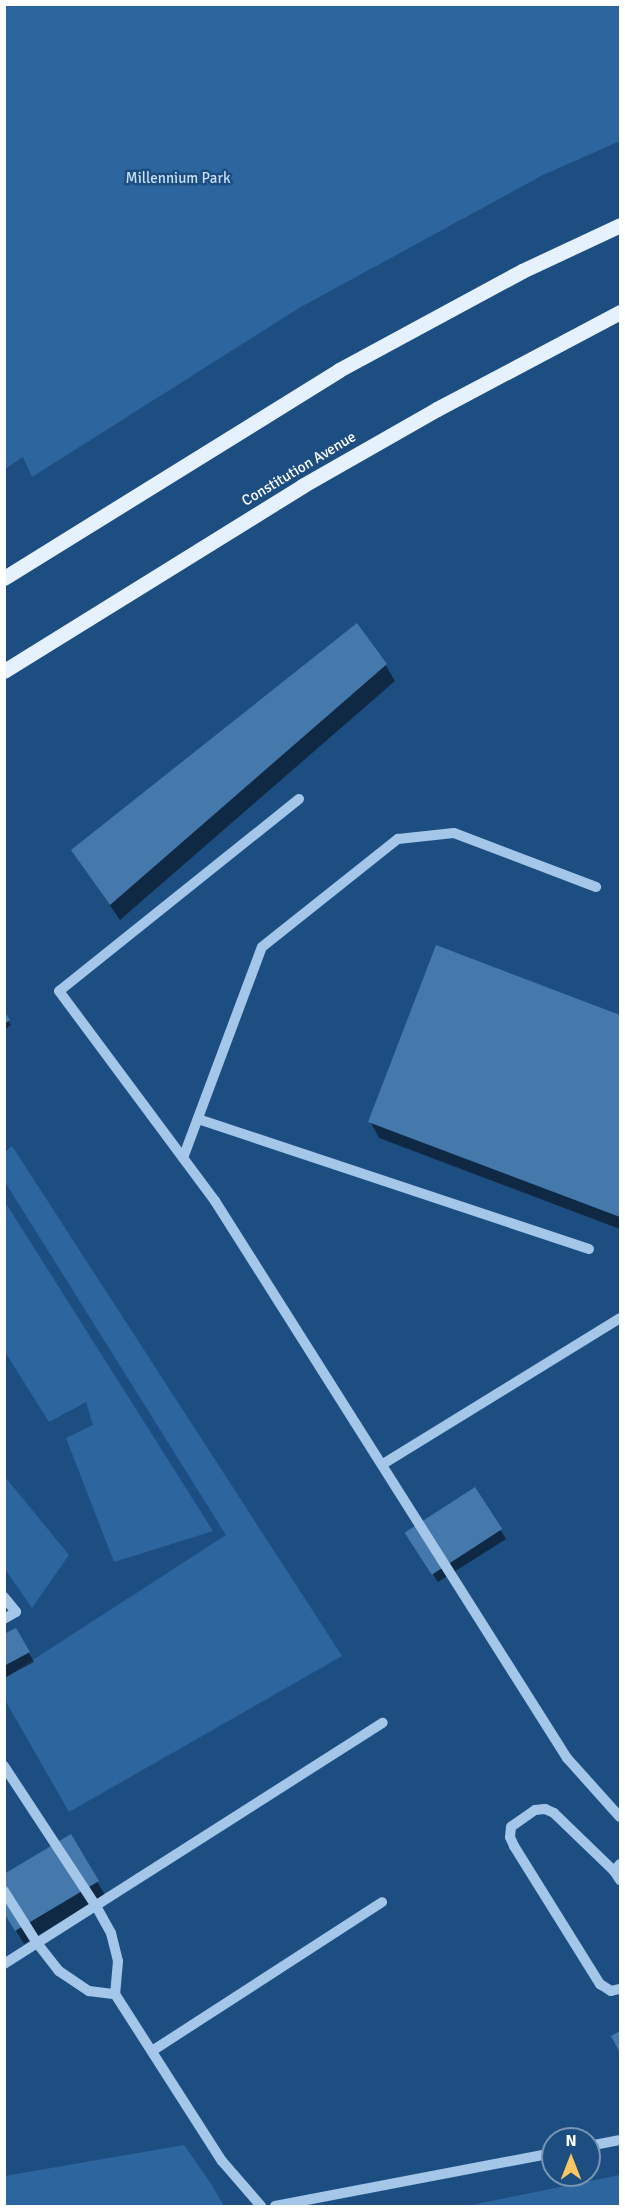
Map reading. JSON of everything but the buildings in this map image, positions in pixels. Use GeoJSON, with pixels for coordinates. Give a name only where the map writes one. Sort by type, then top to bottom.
{"type":"FeatureCollection","features":[{"type":"Feature","properties":{"kind":"main road"},"geometry":{"type":"LineString","coordinates":[[4,578],[339,370],[522,271],[621,225]]}},
{"type":"Feature","properties":{"kind":"main road","name":"Constitution Avenue"},"geometry":{"type":"LineString","coordinates":[[4,671],[302,486],[437,408],[621,312]]}},
{"type":"Feature","properties":{"kind":"street"},"geometry":{"type":"LineString","coordinates":[[299,798],[59,991],[215,1201],[384,1464],[567,1758],[621,1816]]}},
{"type":"Feature","properties":{"kind":"street"},"geometry":{"type":"LineString","coordinates":[[183,1158],[262,947],[398,839],[454,833],[596,887]]}},
{"type":"Feature","properties":{"kind":"street"},"geometry":{"type":"LineString","coordinates":[[198,1119],[589,1249]]}},
{"type":"Feature","properties":{"kind":"street"},"geometry":{"type":"LineString","coordinates":[[384,1464],[621,1318]]}},
{"type":"Feature","properties":{"kind":"street"},"geometry":{"type":"LineString","coordinates":[[4,1597],[16,1612],[4,1619]]}},
{"type":"Feature","properties":{"kind":"street"},"geometry":{"type":"LineString","coordinates":[[4,1964],[384,1723]]}},
{"type":"Feature","properties":{"kind":"street"},"geometry":{"type":"LineString","coordinates":[[4,1766],[96,1906],[111,1933],[118,1961],[116,1994],[222,2162],[261,2206]]}},
{"type":"Feature","properties":{"kind":"street"},"geometry":{"type":"LineString","coordinates":[[618,1872],[554,1814],[545,1809],[535,1810],[511,1827],[510,1837],[514,1846],[600,1984],[611,1991],[621,1989]]}},
{"type":"Feature","properties":{"kind":"street"},"geometry":{"type":"LineString","coordinates":[[4,1891],[37,1943],[59,1971],[89,1991],[116,1994]]}},
{"type":"Feature","properties":{"kind":"street"},"geometry":{"type":"LineString","coordinates":[[152,2051],[382,1902]]}},
{"type":"Feature","properties":{"kind":"street"},"geometry":{"type":"LineString","coordinates":[[601,2144],[621,2140]]}},
{"type":"Feature","properties":{"kind":"street"},"geometry":{"type":"LineString","coordinates":[[275,2206],[541,2155]]}},
{"type":"Feature","properties":{"kind":"green space","name":"Millennium Park"},"geometry":{"type":"Polygon","coordinates":[[[5,4],[620,5],[620,141],[543,175],[299,308],[32,477],[23,457],[5,469],[5,4]]]}},
{"type":"Feature","properties":{"kind":"green space"},"geometry":{"type":"Polygon","coordinates":[[[12,1146],[342,1656],[69,1812],[5,1700],[5,1678],[226,1535],[5,1182],[5,1152],[12,1146]]]}},
{"type":"Feature","properties":{"kind":"green space"},"geometry":{"type":"Polygon","coordinates":[[[5,1202],[213,1531],[114,1562],[66,1438],[93,1425],[86,1402],[49,1422],[5,1355],[5,1202]]]}},
{"type":"Feature","properties":{"kind":"green space"},"geometry":{"type":"Polygon","coordinates":[[[5,1477],[69,1555],[32,1608],[5,1569],[5,1477]]]}},
{"type":"Feature","properties":{"kind":"green space"},"geometry":{"type":"Polygon","coordinates":[[[184,2145],[224,2206],[5,2206],[5,2176],[184,2145]]]}},
{"type":"Feature","properties":{"kind":"green space"},"geometry":{"type":"Polygon","coordinates":[[[620,2175],[620,2206],[466,2206],[560,2187],[601,2187],[601,2179],[620,2175]]]}}]}
